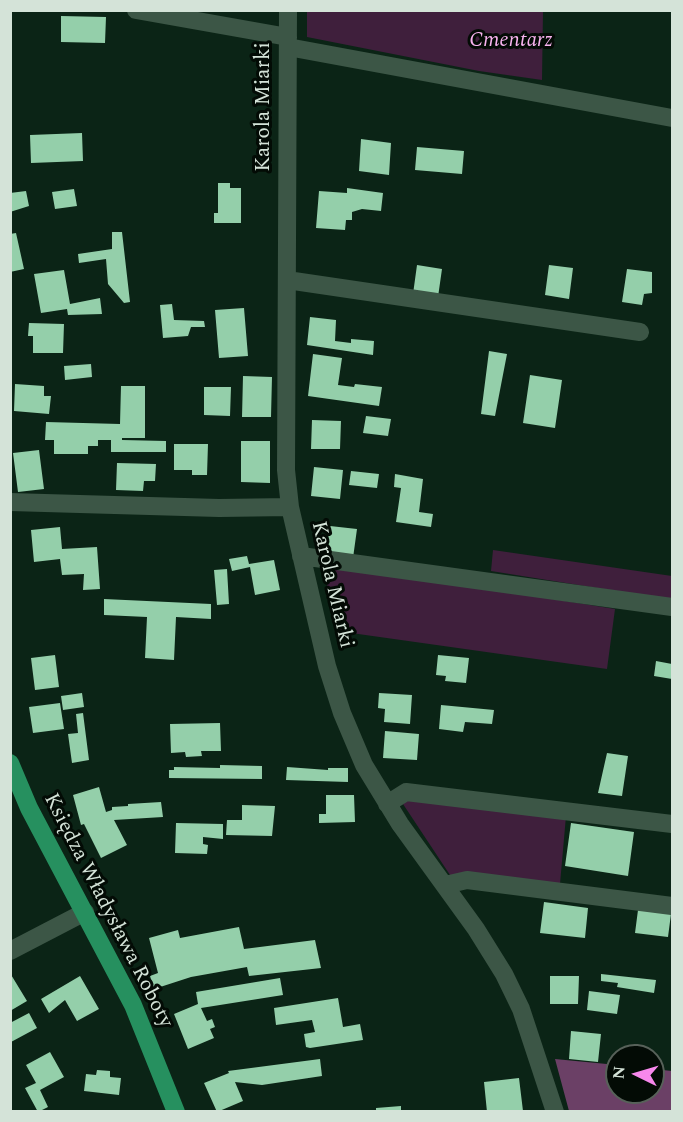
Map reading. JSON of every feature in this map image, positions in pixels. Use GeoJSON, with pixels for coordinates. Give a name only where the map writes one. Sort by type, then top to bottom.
{"type":"FeatureCollection","features":[{"type":"Feature","properties":{"kind":"main road","name":"Księdza Władysława Roboty"},"geometry":{"type":"LineString","coordinates":[[10,764],[29,808],[133,1005],[176,1112]]}},
{"type":"Feature","properties":{"kind":"street"},"geometry":{"type":"LineString","coordinates":[[136,10],[672,118]]}},
{"type":"Feature","properties":{"kind":"street","name":"Karola Miarki"},"geometry":{"type":"LineString","coordinates":[[288,10],[286,470],[290,507],[327,666],[342,712],[364,765],[387,804],[493,956],[517,1000],[555,1112]]}},
{"type":"Feature","properties":{"kind":"street"},"geometry":{"type":"LineString","coordinates":[[287,280],[640,332]]}},
{"type":"Feature","properties":{"kind":"street"},"geometry":{"type":"LineString","coordinates":[[10,502],[219,508],[290,507]]}},
{"type":"Feature","properties":{"kind":"street"},"geometry":{"type":"LineString","coordinates":[[301,555],[672,607]]}},
{"type":"Feature","properties":{"kind":"street"},"geometry":{"type":"LineString","coordinates":[[387,804],[406,792],[672,824]]}},
{"type":"Feature","properties":{"kind":"street"},"geometry":{"type":"LineString","coordinates":[[445,885],[466,880],[672,906]]}},
{"type":"Feature","properties":{"kind":"street"},"geometry":{"type":"LineString","coordinates":[[10,951],[85,912]]}},
{"type":"Feature","properties":{"kind":"green space","name":"Cmentarz"},"geometry":{"type":"Polygon","coordinates":[[[307,11],[543,11],[542,80],[479,71],[307,37],[307,11]]]}},
{"type":"Feature","properties":{"kind":"green space"},"geometry":{"type":"Polygon","coordinates":[[[493,550],[672,576],[672,600],[491,571],[493,550]]]}},
{"type":"Feature","properties":{"kind":"green space"},"geometry":{"type":"Polygon","coordinates":[[[322,562],[615,609],[607,669],[337,631],[322,562]]]}},
{"type":"Feature","properties":{"kind":"green space"},"geometry":{"type":"Polygon","coordinates":[[[408,797],[566,816],[560,884],[452,878],[403,804],[408,797]]]}},
{"type":"Feature","properties":{"kind":"shaded area"},"geometry":{"type":"Polygon","coordinates":[[[555,1059],[605,1064],[605,1104],[665,1104],[665,1070],[672,1071],[672,1111],[569,1111],[555,1059]]]}},
{"type":"Feature","properties":{"kind":"building"},"geometry":{"type":"Polygon","coordinates":[[[61,16],[106,17],[105,43],[61,42],[61,16]]]}},
{"type":"Feature","properties":{"kind":"building"},"geometry":{"type":"Polygon","coordinates":[[[82,133],[83,161],[31,163],[30,135],[82,133]]]}},
{"type":"Feature","properties":{"kind":"building"},"geometry":{"type":"Polygon","coordinates":[[[361,139],[391,143],[389,175],[359,171],[361,139]]]}},
{"type":"Feature","properties":{"kind":"building"},"geometry":{"type":"Polygon","coordinates":[[[417,147],[464,151],[462,174],[415,170],[417,147]]]}},
{"type":"Feature","properties":{"kind":"building"},"geometry":{"type":"Polygon","coordinates":[[[218,183],[230,183],[230,188],[241,188],[241,223],[214,223],[214,213],[218,213],[218,183]]]}},
{"type":"Feature","properties":{"kind":"building"},"geometry":{"type":"Polygon","coordinates":[[[347,188],[383,193],[381,211],[362,209],[352,212],[352,220],[346,220],[345,230],[316,228],[319,191],[347,193],[347,188]]]}},
{"type":"Feature","properties":{"kind":"building"},"geometry":{"type":"Polygon","coordinates":[[[74,189],[77,206],[55,209],[52,192],[74,189]]]}},
{"type":"Feature","properties":{"kind":"building"},"geometry":{"type":"Polygon","coordinates":[[[26,191],[29,206],[10,212],[10,193],[26,191]]]}},
{"type":"Feature","properties":{"kind":"building"},"geometry":{"type":"Polygon","coordinates":[[[112,232],[122,232],[130,302],[124,303],[108,284],[106,259],[79,263],[78,254],[112,249],[112,232]]]}},
{"type":"Feature","properties":{"kind":"building"},"geometry":{"type":"Polygon","coordinates":[[[16,233],[24,269],[10,272],[10,234],[16,233]]]}},
{"type":"Feature","properties":{"kind":"building"},"geometry":{"type":"Polygon","coordinates":[[[417,265],[442,269],[438,297],[413,294],[417,265]]]}},
{"type":"Feature","properties":{"kind":"building"},"geometry":{"type":"Polygon","coordinates":[[[549,265],[573,268],[569,299],[545,295],[549,265]]]}},
{"type":"Feature","properties":{"kind":"building"},"geometry":{"type":"Polygon","coordinates":[[[627,269],[652,272],[652,293],[644,294],[642,305],[622,302],[627,269]]]}},
{"type":"Feature","properties":{"kind":"building"},"geometry":{"type":"Polygon","coordinates":[[[64,270],[70,304],[100,298],[102,314],[68,315],[67,309],[41,313],[34,274],[64,270]]]}},
{"type":"Feature","properties":{"kind":"building"},"geometry":{"type":"Polygon","coordinates":[[[172,304],[174,320],[204,321],[205,327],[191,327],[188,336],[163,338],[160,305],[172,304]]]}},
{"type":"Feature","properties":{"kind":"building"},"geometry":{"type":"Polygon","coordinates":[[[244,308],[248,356],[219,358],[215,310],[244,308]]]}},
{"type":"Feature","properties":{"kind":"building"},"geometry":{"type":"Polygon","coordinates":[[[310,317],[336,320],[335,341],[351,343],[351,339],[374,341],[373,355],[307,345],[310,317]]]}},
{"type":"Feature","properties":{"kind":"building"},"geometry":{"type":"Polygon","coordinates":[[[29,323],[64,324],[63,353],[33,353],[33,336],[28,336],[29,323]]]}},
{"type":"Feature","properties":{"kind":"building"},"geometry":{"type":"Polygon","coordinates":[[[489,351],[507,354],[495,416],[481,414],[489,351]]]}},
{"type":"Feature","properties":{"kind":"building"},"geometry":{"type":"Polygon","coordinates":[[[313,354],[342,358],[338,385],[382,387],[379,406],[308,396],[313,354]]]}},
{"type":"Feature","properties":{"kind":"building"},"geometry":{"type":"Polygon","coordinates":[[[91,364],[92,377],[65,380],[64,366],[91,364]]]}},
{"type":"Feature","properties":{"kind":"building"},"geometry":{"type":"Polygon","coordinates":[[[530,375],[562,380],[555,428],[523,423],[530,375]]]}},
{"type":"Feature","properties":{"kind":"building"},"geometry":{"type":"Polygon","coordinates":[[[243,376],[272,377],[271,417],[242,417],[243,376]]]}},
{"type":"Feature","properties":{"kind":"building"},"geometry":{"type":"Polygon","coordinates":[[[15,384],[44,386],[44,396],[51,396],[49,414],[14,411],[15,384]]]}},
{"type":"Feature","properties":{"kind":"building"},"geometry":{"type":"Polygon","coordinates":[[[121,386],[145,386],[145,438],[122,438],[122,440],[166,441],[166,452],[111,452],[111,440],[98,440],[98,446],[88,446],[88,454],[54,454],[54,440],[45,440],[46,422],[120,424],[121,386]]]}},
{"type":"Feature","properties":{"kind":"building"},"geometry":{"type":"Polygon","coordinates":[[[204,387],[231,387],[230,416],[204,415],[204,387]]]}},
{"type":"Feature","properties":{"kind":"building"},"geometry":{"type":"Polygon","coordinates":[[[366,416],[391,419],[388,436],[363,433],[366,416]]]}},
{"type":"Feature","properties":{"kind":"building"},"geometry":{"type":"Polygon","coordinates":[[[312,420],[341,421],[340,449],[311,449],[312,420]]]}},
{"type":"Feature","properties":{"kind":"building"},"geometry":{"type":"Polygon","coordinates":[[[241,441],[270,441],[270,483],[241,482],[241,441]]]}},
{"type":"Feature","properties":{"kind":"building"},"geometry":{"type":"Polygon","coordinates":[[[174,444],[208,444],[207,475],[192,475],[192,470],[174,470],[174,444]]]}},
{"type":"Feature","properties":{"kind":"building"},"geometry":{"type":"Polygon","coordinates":[[[39,450],[44,489],[18,492],[13,453],[39,450]]]}},
{"type":"Feature","properties":{"kind":"building"},"geometry":{"type":"Polygon","coordinates":[[[117,463],[156,464],[155,481],[144,481],[143,491],[116,490],[117,463]]]}},
{"type":"Feature","properties":{"kind":"building"},"geometry":{"type":"Polygon","coordinates":[[[314,467],[343,470],[340,499],[311,496],[314,467]]]}},
{"type":"Feature","properties":{"kind":"building"},"geometry":{"type":"Polygon","coordinates":[[[351,471],[379,474],[377,488],[349,485],[351,471]]]}},
{"type":"Feature","properties":{"kind":"building"},"geometry":{"type":"Polygon","coordinates":[[[395,474],[423,479],[419,512],[433,514],[431,527],[396,522],[401,488],[394,487],[395,474]]]}},
{"type":"Feature","properties":{"kind":"building"},"geometry":{"type":"Polygon","coordinates":[[[330,526],[357,529],[353,558],[326,554],[330,526]]]}},
{"type":"Feature","properties":{"kind":"building"},"geometry":{"type":"Polygon","coordinates":[[[60,527],[62,549],[97,547],[100,589],[83,590],[84,574],[62,575],[60,559],[34,562],[31,530],[60,527]]]}},
{"type":"Feature","properties":{"kind":"building"},"geometry":{"type":"Polygon","coordinates":[[[247,556],[249,564],[274,560],[280,590],[255,595],[250,567],[232,571],[229,559],[247,556]]]}},
{"type":"Feature","properties":{"kind":"building"},"geometry":{"type":"Polygon","coordinates":[[[227,569],[229,604],[217,605],[214,570],[227,569]]]}},
{"type":"Feature","properties":{"kind":"building"},"geometry":{"type":"Polygon","coordinates":[[[104,599],[211,604],[211,619],[176,617],[174,660],[145,658],[147,617],[104,615],[104,599]]]}},
{"type":"Feature","properties":{"kind":"building"},"geometry":{"type":"Polygon","coordinates":[[[55,655],[59,687],[35,690],[31,658],[55,655]]]}},
{"type":"Feature","properties":{"kind":"building"},"geometry":{"type":"Polygon","coordinates":[[[438,655],[469,658],[466,683],[445,681],[446,676],[436,675],[438,655]]]}},
{"type":"Feature","properties":{"kind":"building"},"geometry":{"type":"Polygon","coordinates":[[[656,661],[672,664],[672,679],[654,676],[656,661]]]}},
{"type":"Feature","properties":{"kind":"building"},"geometry":{"type":"Polygon","coordinates":[[[82,693],[84,707],[63,710],[61,696],[82,693]]]}},
{"type":"Feature","properties":{"kind":"building"},"geometry":{"type":"Polygon","coordinates":[[[379,693],[412,695],[410,724],[384,722],[385,709],[378,708],[379,693]]]}},
{"type":"Feature","properties":{"kind":"building"},"geometry":{"type":"Polygon","coordinates":[[[60,703],[64,729],[33,733],[29,707],[60,703]]]}},
{"type":"Feature","properties":{"kind":"building"},"geometry":{"type":"Polygon","coordinates":[[[441,705],[494,710],[492,724],[465,722],[463,732],[439,729],[441,705]]]}},
{"type":"Feature","properties":{"kind":"building"},"geometry":{"type":"Polygon","coordinates":[[[83,713],[89,760],[72,763],[68,734],[78,733],[76,714],[83,713]]]}},
{"type":"Feature","properties":{"kind":"building"},"geometry":{"type":"Polygon","coordinates":[[[220,723],[221,751],[201,751],[202,756],[186,757],[185,752],[171,753],[170,724],[220,723]]]}},
{"type":"Feature","properties":{"kind":"building"},"geometry":{"type":"Polygon","coordinates":[[[385,731],[419,734],[417,760],[383,758],[385,731]]]}},
{"type":"Feature","properties":{"kind":"building"},"geometry":{"type":"Polygon","coordinates":[[[607,753],[628,756],[622,796],[598,793],[607,753]]]}},
{"type":"Feature","properties":{"kind":"building"},"geometry":{"type":"Polygon","coordinates":[[[220,765],[262,766],[262,779],[169,778],[169,770],[174,770],[174,767],[220,768],[220,765]]]}},
{"type":"Feature","properties":{"kind":"building"},"geometry":{"type":"Polygon","coordinates":[[[287,767],[328,770],[328,768],[348,768],[348,782],[286,780],[287,767]]]}},
{"type":"Feature","properties":{"kind":"building"},"geometry":{"type":"Polygon","coordinates":[[[99,787],[106,812],[112,810],[112,807],[128,806],[128,804],[161,802],[163,817],[114,820],[127,845],[101,858],[84,824],[81,825],[73,795],[99,787]]]}},
{"type":"Feature","properties":{"kind":"building"},"geometry":{"type":"Polygon","coordinates":[[[326,795],[354,795],[355,822],[319,823],[319,814],[326,814],[326,795]]]}},
{"type":"Feature","properties":{"kind":"building"},"geometry":{"type":"Polygon","coordinates":[[[242,805],[275,806],[272,836],[226,835],[227,820],[242,820],[242,805]]]}},
{"type":"Feature","properties":{"kind":"building"},"geometry":{"type":"Polygon","coordinates":[[[176,823],[223,824],[223,839],[203,837],[203,844],[208,845],[207,854],[175,853],[176,823]]]}},
{"type":"Feature","properties":{"kind":"building"},"geometry":{"type":"Polygon","coordinates":[[[571,823],[634,832],[628,876],[565,866],[571,823]]]}},
{"type":"Feature","properties":{"kind":"building"},"geometry":{"type":"Polygon","coordinates":[[[544,902],[588,908],[585,938],[540,933],[544,902]]]}},
{"type":"Feature","properties":{"kind":"building"},"geometry":{"type":"Polygon","coordinates":[[[638,910],[671,914],[668,937],[635,933],[638,910]]]}},
{"type":"Feature","properties":{"kind":"building"},"geometry":{"type":"Polygon","coordinates":[[[239,927],[244,949],[315,940],[321,968],[249,976],[247,967],[191,977],[154,989],[150,976],[158,973],[149,938],[178,930],[180,938],[239,927]]]}},
{"type":"Feature","properties":{"kind":"building"},"geometry":{"type":"Polygon","coordinates":[[[10,973],[27,1001],[10,1011],[10,973]]]}},
{"type":"Feature","properties":{"kind":"building"},"geometry":{"type":"Polygon","coordinates":[[[601,974],[656,980],[654,993],[617,987],[618,983],[601,981],[601,974]]]}},
{"type":"Feature","properties":{"kind":"building"},"geometry":{"type":"Polygon","coordinates":[[[80,976],[99,1009],[77,1021],[65,1000],[49,1013],[41,999],[80,976]]]}},
{"type":"Feature","properties":{"kind":"building"},"geometry":{"type":"Polygon","coordinates":[[[550,976],[579,976],[578,1004],[550,1004],[550,976]]]}},
{"type":"Feature","properties":{"kind":"building"},"geometry":{"type":"Polygon","coordinates":[[[280,978],[283,995],[201,1008],[207,1021],[212,1019],[215,1027],[210,1029],[214,1038],[188,1049],[174,1014],[198,1004],[196,992],[280,978]]]}},
{"type":"Feature","properties":{"kind":"building"},"geometry":{"type":"Polygon","coordinates":[[[589,991],[620,995],[617,1014],[587,1010],[589,991]]]}},
{"type":"Feature","properties":{"kind":"building"},"geometry":{"type":"Polygon","coordinates":[[[338,998],[343,1027],[360,1024],[363,1040],[310,1048],[306,1047],[304,1034],[315,1032],[312,1020],[276,1025],[274,1008],[338,998]]]}},
{"type":"Feature","properties":{"kind":"building"},"geometry":{"type":"Polygon","coordinates":[[[29,1013],[37,1028],[11,1042],[10,1023],[29,1013]]]}},
{"type":"Feature","properties":{"kind":"building"},"geometry":{"type":"Polygon","coordinates":[[[571,1031],[601,1034],[598,1062],[569,1059],[571,1031]]]}},
{"type":"Feature","properties":{"kind":"building"},"geometry":{"type":"Polygon","coordinates":[[[50,1052],[64,1077],[40,1090],[48,1107],[38,1112],[25,1088],[36,1083],[26,1065],[50,1052]]]}},
{"type":"Feature","properties":{"kind":"building"},"geometry":{"type":"Polygon","coordinates":[[[320,1059],[322,1076],[262,1085],[235,1082],[243,1101],[217,1112],[204,1083],[229,1073],[228,1071],[320,1059]]]}},
{"type":"Feature","properties":{"kind":"building"},"geometry":{"type":"Polygon","coordinates":[[[97,1070],[110,1071],[110,1077],[121,1078],[119,1095],[84,1091],[86,1074],[96,1075],[97,1070]]]}},
{"type":"Feature","properties":{"kind":"building"},"geometry":{"type":"Polygon","coordinates":[[[519,1078],[523,1111],[487,1112],[484,1082],[519,1078]]]}},
{"type":"Feature","properties":{"kind":"building"},"geometry":{"type":"Polygon","coordinates":[[[401,1106],[401,1112],[376,1112],[376,1108],[401,1106]]]}}]}
